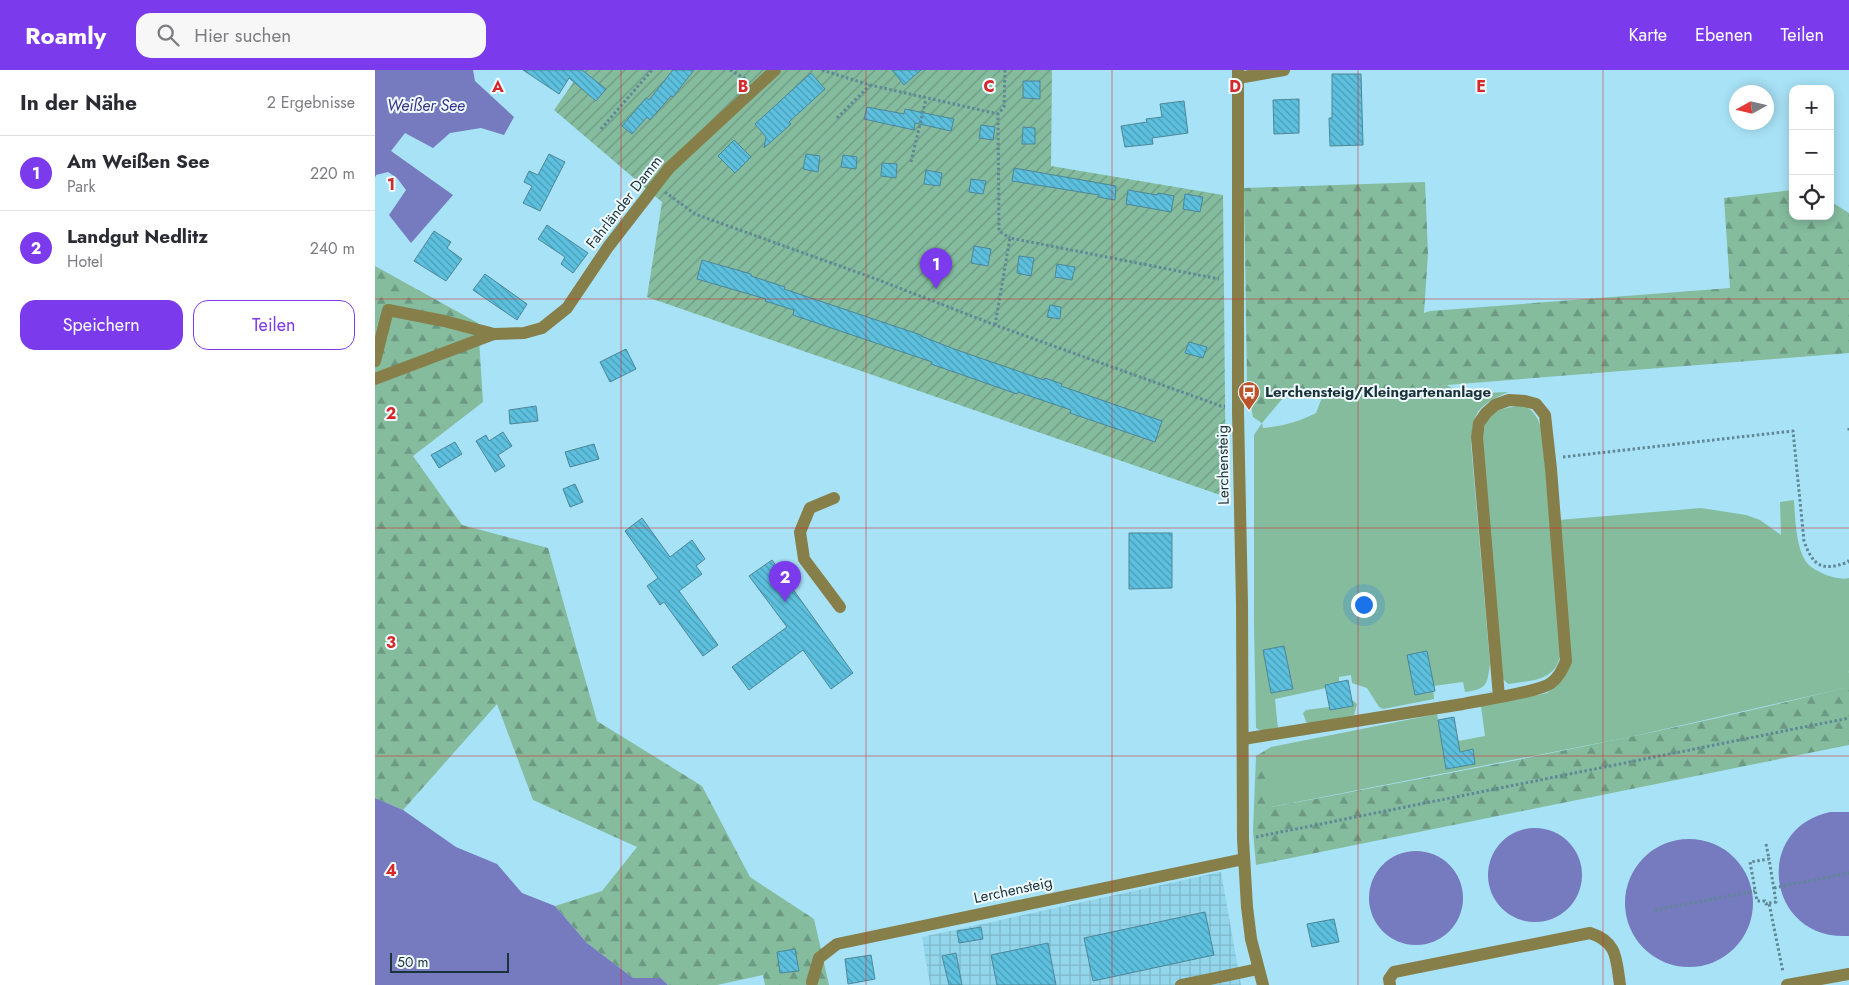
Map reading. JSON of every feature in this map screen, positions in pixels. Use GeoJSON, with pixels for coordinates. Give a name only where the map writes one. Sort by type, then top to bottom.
{"type":"FeatureCollection","features":[{"type":"Feature","properties":{"kind":"street","name":"Fahrländer Damm"},"geometry":{"type":"LineString","coordinates":[[375,361],[388,310],[444,321],[494,334],[524,333],[542,328],[567,308],[608,247],[669,168],[775,70]]}},
{"type":"Feature","properties":{"kind":"street"},"geometry":{"type":"LineString","coordinates":[[1238,74],[1284,70]]}},
{"type":"Feature","properties":{"kind":"street","name":"Lerchensteig"},"geometry":{"type":"LineString","coordinates":[[1238,74],[1238,406],[1243,839],[1251,939],[1263,985]]}},
{"type":"Feature","properties":{"kind":"street","name":"Fahrländer Damm"},"geometry":{"type":"LineString","coordinates":[[375,379],[494,334]]}},
{"type":"Feature","properties":{"kind":"street"},"geometry":{"type":"LineString","coordinates":[[1243,739],[1499,697],[1549,685],[1559,676],[1566,661],[1545,415],[1536,404],[1509,400],[1495,405],[1486,413],[1479,423],[1477,437],[1499,697]]}},
{"type":"Feature","properties":{"kind":"street"},"geometry":{"type":"LineString","coordinates":[[834,498],[810,508],[800,532],[804,558],[840,607]]}},
{"type":"Feature","properties":{"kind":"street","name":"Lerchensteig"},"geometry":{"type":"LineString","coordinates":[[812,982],[819,958],[837,944],[1244,859]]}},
{"type":"Feature","properties":{"kind":"street"},"geometry":{"type":"LineString","coordinates":[[1390,985],[1389,979],[1394,972],[1590,933],[1603,937],[1613,947],[1620,985]]}},
{"type":"Feature","properties":{"kind":"street"},"geometry":{"type":"LineString","coordinates":[[1181,985],[1258,969]]}},
{"type":"Feature","properties":{"kind":"street"},"geometry":{"type":"LineString","coordinates":[[1786,980],[1849,974]]}},
{"type":"Feature","properties":{"kind":"path"},"geometry":{"type":"LineString","coordinates":[[601,129],[653,70]]}},
{"type":"Feature","properties":{"kind":"path"},"geometry":{"type":"LineString","coordinates":[[822,70],[870,85],[998,114]]}},
{"type":"Feature","properties":{"kind":"path"},"geometry":{"type":"LineString","coordinates":[[1005,70],[1004,107],[998,114],[999,231],[1010,238],[1219,279]]}},
{"type":"Feature","properties":{"kind":"path"},"geometry":{"type":"LineString","coordinates":[[837,118],[870,85]]}},
{"type":"Feature","properties":{"kind":"path"},"geometry":{"type":"LineString","coordinates":[[911,162],[926,99]]}},
{"type":"Feature","properties":{"kind":"path"},"geometry":{"type":"LineString","coordinates":[[654,185],[695,214],[1221,406],[1238,406]]}},
{"type":"Feature","properties":{"kind":"path"},"geometry":{"type":"LineString","coordinates":[[995,325],[1010,238]]}},
{"type":"Feature","properties":{"kind":"path"},"geometry":{"type":"LineString","coordinates":[[1849,428],[1849,433]]}},
{"type":"Feature","properties":{"kind":"path"},"geometry":{"type":"LineString","coordinates":[[1549,458],[1793,432],[1803,541],[1809,556],[1821,566],[1837,567],[1849,560]]}},
{"type":"Feature","properties":{"kind":"path"},"geometry":{"type":"LineString","coordinates":[[1243,839],[1849,718]]}},
{"type":"Feature","properties":{"kind":"path"},"geometry":{"type":"LineString","coordinates":[[1766,844],[1769,859],[1774,888],[1776,902],[1766,904],[1765,900],[1757,902],[1750,862],[1769,859]]}},
{"type":"Feature","properties":{"kind":"path"},"geometry":{"type":"LineString","coordinates":[[1774,888],[1849,873]]}},
{"type":"Feature","properties":{"kind":"path"},"geometry":{"type":"LineString","coordinates":[[1655,910],[1755,891]]}},
{"type":"Feature","properties":{"kind":"path"},"geometry":{"type":"LineString","coordinates":[[1769,903],[1786,980]]}},
{"type":"Feature","properties":{"kind":"shaded area"},"geometry":{"type":"Polygon","coordinates":[[[1221,872],[1241,985],[930,985],[922,937],[1221,872]]]}},
{"type":"Feature","properties":{"kind":"green space"},"geometry":{"type":"Polygon","coordinates":[[[582,70],[1052,70],[1051,166],[1223,195],[1226,497],[647,297],[662,202],[554,110],[582,70]]]}},
{"type":"Feature","properties":{"kind":"green space"},"geometry":{"type":"Polygon","coordinates":[[[1425,182],[1428,253],[1424,313],[1430,311],[1730,288],[1724,198],[1789,190],[1789,220],[1834,220],[1834,204],[1849,213],[1849,353],[1283,398],[1262,423],[1253,417],[1247,383],[1244,188],[1425,182]]]}},
{"type":"Feature","properties":{"kind":"green space"},"geometry":{"type":"Polygon","coordinates":[[[375,266],[478,323],[483,402],[413,456],[462,525],[548,548],[597,721],[702,786],[750,877],[814,919],[829,985],[765,985],[763,975],[717,985],[668,985],[661,978],[633,978],[587,943],[555,906],[602,891],[637,847],[533,800],[497,704],[403,810],[375,798],[375,266]]]}},
{"type":"Feature","properties":{"kind":"green space"},"geometry":{"type":"Polygon","coordinates":[[[1447,385],[1460,394],[1508,392],[1490,401],[1479,410],[1473,423],[1471,444],[1490,664],[1487,681],[1478,689],[1465,692],[1463,682],[1433,686],[1434,699],[1383,709],[1379,707],[1367,688],[1352,683],[1351,675],[1339,677],[1339,682],[1326,684],[1326,688],[1275,699],[1278,729],[1262,731],[1256,728],[1254,435],[1262,423],[1263,428],[1277,426],[1297,421],[1316,413],[1323,395],[1447,385]]]}},
{"type":"Feature","properties":{"kind":"green space"},"geometry":{"type":"Polygon","coordinates":[[[1523,405],[1536,416],[1542,432],[1561,653],[1554,670],[1542,678],[1508,684],[1503,679],[1482,439],[1490,416],[1505,408],[1523,405]]]}},
{"type":"Feature","properties":{"kind":"green space"},"geometry":{"type":"Polygon","coordinates":[[[1794,500],[1799,544],[1801,552],[1809,565],[1826,575],[1849,578],[1849,670],[1845,688],[1630,737],[1271,807],[1271,747],[1437,714],[1443,749],[1459,746],[1458,741],[1485,736],[1481,706],[1547,693],[1565,675],[1559,520],[1701,508],[1746,515],[1760,520],[1781,535],[1780,502],[1794,500]]]}},
{"type":"Feature","properties":{"kind":"green space"},"geometry":{"type":"Polygon","coordinates":[[[1849,670],[1849,745],[1256,865],[1253,831],[1256,756],[1271,747],[1271,807],[1559,752],[1773,705],[1844,688],[1849,670]]]}},
{"type":"Feature","properties":{"kind":"green space"},"geometry":{"type":"Polygon","coordinates":[[[1352,700],[1357,704],[1354,715],[1310,724],[1306,722],[1303,713],[1306,710],[1329,707],[1330,710],[1352,706],[1352,700]]]}},
{"type":"Feature","properties":{"kind":"water","name":"Weißer See"},"geometry":{"type":"Polygon","coordinates":[[[375,70],[473,70],[475,81],[514,117],[504,135],[481,128],[450,133],[433,148],[405,133],[391,151],[453,195],[411,243],[389,215],[406,190],[397,178],[388,172],[376,175],[375,178],[375,70]]]}},
{"type":"Feature","properties":{"kind":"water"},"geometry":{"type":"Polygon","coordinates":[[[375,798],[403,810],[456,847],[497,864],[522,893],[555,906],[587,943],[633,978],[661,978],[668,985],[375,985],[375,798]]]}},
{"type":"Feature","properties":{"kind":"water"},"geometry":{"type":"Polygon","coordinates":[[[1830,812],[1849,812],[1849,936],[1820,932],[1800,920],[1786,903],[1779,882],[1780,859],[1789,839],[1805,822],[1830,812]]]}},
{"type":"Feature","properties":{"kind":"water"},"geometry":{"type":"Polygon","coordinates":[[[1535,828],[1553,832],[1568,842],[1578,857],[1582,875],[1578,893],[1568,908],[1553,918],[1535,922],[1517,918],[1502,908],[1492,893],[1488,875],[1492,857],[1502,842],[1517,832],[1535,828]]]}},
{"type":"Feature","properties":{"kind":"water"},"geometry":{"type":"Polygon","coordinates":[[[1689,839],[1713,844],[1734,858],[1748,879],[1753,903],[1748,927],[1734,948],[1713,962],[1689,967],[1665,962],[1644,948],[1630,927],[1625,903],[1630,879],[1644,858],[1665,844],[1689,839]]]}},
{"type":"Feature","properties":{"kind":"water"},"geometry":{"type":"Polygon","coordinates":[[[1416,851],[1434,855],[1449,865],[1459,880],[1463,898],[1459,916],[1449,931],[1434,941],[1416,945],[1398,941],[1383,931],[1373,916],[1369,898],[1373,880],[1383,865],[1398,855],[1416,851]]]}},
{"type":"Feature","properties":{"kind":"building"},"geometry":{"type":"Polygon","coordinates":[[[523,70],[582,70],[606,89],[596,101],[569,78],[559,94],[523,70]]]}},
{"type":"Feature","properties":{"kind":"building"},"geometry":{"type":"Polygon","coordinates":[[[673,70],[694,70],[673,97],[671,96],[650,120],[647,117],[632,134],[622,126],[646,98],[649,100],[673,70]]]}},
{"type":"Feature","properties":{"kind":"building"},"geometry":{"type":"Polygon","coordinates":[[[892,70],[921,70],[904,85],[892,70]]]}},
{"type":"Feature","properties":{"kind":"building"},"geometry":{"type":"Polygon","coordinates":[[[811,73],[825,89],[789,122],[791,124],[764,148],[766,137],[755,124],[811,73]]]}},
{"type":"Feature","properties":{"kind":"building"},"geometry":{"type":"Polygon","coordinates":[[[1332,74],[1361,74],[1363,145],[1330,146],[1329,118],[1332,118],[1332,74]]]}},
{"type":"Feature","properties":{"kind":"building"},"geometry":{"type":"Polygon","coordinates":[[[1023,81],[1040,81],[1040,99],[1023,98],[1023,81]]]}},
{"type":"Feature","properties":{"kind":"building"},"geometry":{"type":"Polygon","coordinates":[[[1299,99],[1299,133],[1274,134],[1273,100],[1299,99]]]}},
{"type":"Feature","properties":{"kind":"building"},"geometry":{"type":"Polygon","coordinates":[[[1184,101],[1188,133],[1152,138],[1153,144],[1125,147],[1121,126],[1147,122],[1146,119],[1162,117],[1160,104],[1184,101]]]}},
{"type":"Feature","properties":{"kind":"building"},"geometry":{"type":"Polygon","coordinates":[[[867,107],[904,114],[905,109],[954,119],[951,131],[915,123],[914,130],[864,119],[867,107]]]}},
{"type":"Feature","properties":{"kind":"building"},"geometry":{"type":"Polygon","coordinates":[[[981,125],[995,127],[993,140],[979,138],[981,125]]]}},
{"type":"Feature","properties":{"kind":"building"},"geometry":{"type":"Polygon","coordinates":[[[1023,127],[1035,128],[1035,144],[1022,144],[1023,127]]]}},
{"type":"Feature","properties":{"kind":"building"},"geometry":{"type":"Polygon","coordinates":[[[734,140],[751,157],[735,173],[718,156],[734,140]]]}},
{"type":"Feature","properties":{"kind":"building"},"geometry":{"type":"Polygon","coordinates":[[[549,154],[565,162],[540,211],[523,203],[532,186],[524,182],[529,171],[538,175],[549,154]]]}},
{"type":"Feature","properties":{"kind":"building"},"geometry":{"type":"Polygon","coordinates":[[[806,154],[820,156],[818,172],[803,169],[806,154]]]}},
{"type":"Feature","properties":{"kind":"building"},"geometry":{"type":"Polygon","coordinates":[[[843,155],[857,157],[856,169],[841,167],[843,155]]]}},
{"type":"Feature","properties":{"kind":"building"},"geometry":{"type":"Polygon","coordinates":[[[882,163],[897,164],[896,178],[881,176],[882,163]]]}},
{"type":"Feature","properties":{"kind":"building"},"geometry":{"type":"Polygon","coordinates":[[[1014,168],[1116,186],[1115,200],[1098,197],[1099,195],[1012,181],[1014,168]]]}},
{"type":"Feature","properties":{"kind":"building"},"geometry":{"type":"Polygon","coordinates":[[[926,170],[942,173],[940,186],[924,184],[926,170]]]}},
{"type":"Feature","properties":{"kind":"building"},"geometry":{"type":"Polygon","coordinates":[[[971,179],[986,181],[983,194],[969,192],[971,179]]]}},
{"type":"Feature","properties":{"kind":"building"},"geometry":{"type":"Polygon","coordinates":[[[1128,190],[1174,196],[1171,212],[1126,204],[1128,190]]]}},
{"type":"Feature","properties":{"kind":"building"},"geometry":{"type":"Polygon","coordinates":[[[1185,194],[1203,197],[1200,212],[1183,209],[1185,194]]]}},
{"type":"Feature","properties":{"kind":"building"},"geometry":{"type":"Polygon","coordinates":[[[547,225],[588,253],[573,273],[561,264],[565,257],[538,239],[547,225]]]}},
{"type":"Feature","properties":{"kind":"building"},"geometry":{"type":"Polygon","coordinates":[[[434,231],[451,242],[447,248],[462,259],[446,281],[414,261],[434,231]]]}},
{"type":"Feature","properties":{"kind":"building"},"geometry":{"type":"Polygon","coordinates":[[[974,246],[991,249],[988,266],[971,263],[974,246]]]}},
{"type":"Feature","properties":{"kind":"building"},"geometry":{"type":"Polygon","coordinates":[[[1019,256],[1034,258],[1031,276],[1017,273],[1019,256]]]}},
{"type":"Feature","properties":{"kind":"building"},"geometry":{"type":"Polygon","coordinates":[[[702,260],[751,274],[751,276],[785,287],[784,289],[921,335],[954,349],[1044,380],[1045,378],[1062,384],[1061,386],[1162,421],[1155,442],[1070,413],[1071,410],[1018,392],[1017,394],[931,364],[932,362],[793,315],[794,310],[765,301],[766,299],[697,279],[702,260]]]}},
{"type":"Feature","properties":{"kind":"building"},"geometry":{"type":"Polygon","coordinates":[[[1057,264],[1075,267],[1072,280],[1055,277],[1057,264]]]}},
{"type":"Feature","properties":{"kind":"building"},"geometry":{"type":"Polygon","coordinates":[[[485,274],[527,304],[517,320],[473,290],[485,274]]]}},
{"type":"Feature","properties":{"kind":"building"},"geometry":{"type":"Polygon","coordinates":[[[1050,305],[1061,307],[1060,319],[1047,317],[1050,305]]]}},
{"type":"Feature","properties":{"kind":"building"},"geometry":{"type":"Polygon","coordinates":[[[1189,342],[1207,347],[1203,358],[1185,353],[1189,342]]]}},
{"type":"Feature","properties":{"kind":"building"},"geometry":{"type":"Polygon","coordinates":[[[626,349],[636,369],[610,382],[600,362],[626,349]]]}},
{"type":"Feature","properties":{"kind":"building"},"geometry":{"type":"Polygon","coordinates":[[[536,406],[538,421],[510,424],[509,410],[536,406]]]}},
{"type":"Feature","properties":{"kind":"building"},"geometry":{"type":"Polygon","coordinates":[[[503,432],[512,446],[498,455],[505,466],[495,472],[476,441],[486,435],[489,441],[503,432]]]}},
{"type":"Feature","properties":{"kind":"building"},"geometry":{"type":"Polygon","coordinates":[[[455,442],[462,454],[439,468],[431,455],[455,442]]]}},
{"type":"Feature","properties":{"kind":"building"},"geometry":{"type":"Polygon","coordinates":[[[594,444],[599,459],[570,467],[565,452],[594,444]]]}},
{"type":"Feature","properties":{"kind":"building"},"geometry":{"type":"Polygon","coordinates":[[[575,484],[583,502],[570,507],[563,489],[575,484]]]}},
{"type":"Feature","properties":{"kind":"building"},"geometry":{"type":"Polygon","coordinates":[[[642,518],[670,557],[692,540],[705,559],[696,566],[702,574],[679,591],[718,645],[703,656],[664,602],[660,605],[647,586],[658,578],[625,531],[642,518]]]}},
{"type":"Feature","properties":{"kind":"building"},"geometry":{"type":"Polygon","coordinates":[[[1129,533],[1172,533],[1172,588],[1129,589],[1129,533]]]}},
{"type":"Feature","properties":{"kind":"building"},"geometry":{"type":"Polygon","coordinates":[[[772,560],[853,673],[831,689],[803,650],[749,690],[732,667],[787,627],[749,576],[772,560]]]}},
{"type":"Feature","properties":{"kind":"building"},"geometry":{"type":"Polygon","coordinates":[[[1284,646],[1293,689],[1271,693],[1263,650],[1284,646]]]}},
{"type":"Feature","properties":{"kind":"building"},"geometry":{"type":"Polygon","coordinates":[[[1427,651],[1435,691],[1415,695],[1407,655],[1427,651]]]}},
{"type":"Feature","properties":{"kind":"building"},"geometry":{"type":"Polygon","coordinates":[[[1348,680],[1353,706],[1330,710],[1325,685],[1348,680]]]}},
{"type":"Feature","properties":{"kind":"building"},"geometry":{"type":"Polygon","coordinates":[[[1454,717],[1460,752],[1473,749],[1475,764],[1446,769],[1438,720],[1454,717]]]}},
{"type":"Feature","properties":{"kind":"building"},"geometry":{"type":"Polygon","coordinates":[[[1205,912],[1214,955],[1093,981],[1084,938],[1205,912]]]}},
{"type":"Feature","properties":{"kind":"building"},"geometry":{"type":"Polygon","coordinates":[[[1334,919],[1339,942],[1312,947],[1307,924],[1334,919]]]}},
{"type":"Feature","properties":{"kind":"building"},"geometry":{"type":"Polygon","coordinates":[[[981,927],[983,939],[959,943],[957,931],[981,927]]]}},
{"type":"Feature","properties":{"kind":"building"},"geometry":{"type":"Polygon","coordinates":[[[1048,943],[1056,985],[997,985],[991,955],[1048,943]]]}},
{"type":"Feature","properties":{"kind":"building"},"geometry":{"type":"Polygon","coordinates":[[[795,949],[799,971],[780,973],[777,952],[795,949]]]}},
{"type":"Feature","properties":{"kind":"building"},"geometry":{"type":"Polygon","coordinates":[[[956,953],[962,985],[949,985],[942,956],[956,953]]]}},
{"type":"Feature","properties":{"kind":"building"},"geometry":{"type":"Polygon","coordinates":[[[871,955],[875,979],[848,984],[845,959],[871,955]]]}},
{"type":"Feature","properties":{"kind":"place","name":"Am Weißen See"},"geometry":{"type":"Point","coordinates":[936,289]}},
{"type":"Feature","properties":{"kind":"place","name":"Lerchensteig/Kleingartenanlage"},"geometry":{"type":"Point","coordinates":[1249,411]}},
{"type":"Feature","properties":{"kind":"place","name":"Landgut Nedlitz"},"geometry":{"type":"Point","coordinates":[785,602]}}]}
